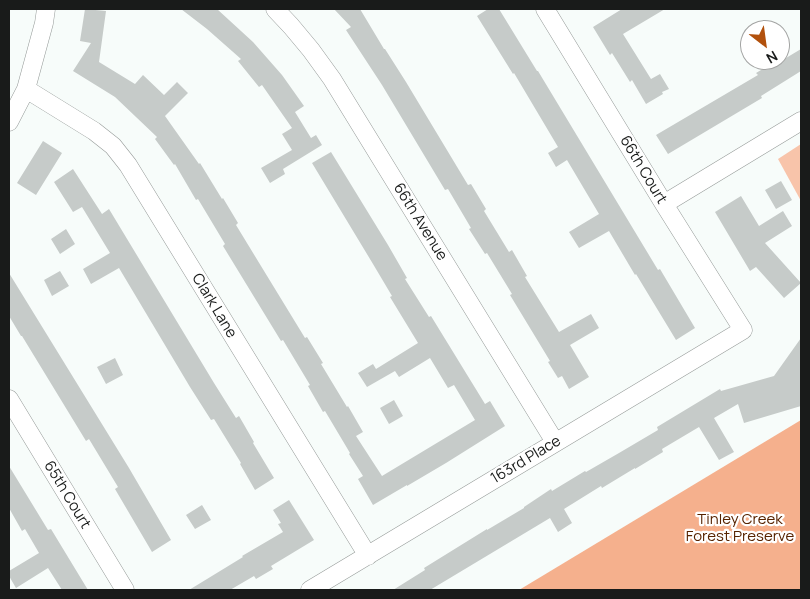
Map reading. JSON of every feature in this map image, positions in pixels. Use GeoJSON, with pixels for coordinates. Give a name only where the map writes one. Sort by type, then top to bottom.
{"type":"FeatureCollection","features":[{"type":"Feature","properties":{"kind":"street"},"geometry":{"type":"LineString","coordinates":[[9,122],[26,89],[46,9]]}},
{"type":"Feature","properties":{"kind":"street","name":"66th Avenue"},"geometry":{"type":"LineString","coordinates":[[275,9],[306,44],[332,79],[555,442]]}},
{"type":"Feature","properties":{"kind":"street","name":"66th Court"},"geometry":{"type":"LineString","coordinates":[[546,9],[742,330]]}},
{"type":"Feature","properties":{"kind":"street","name":"Clark Lane"},"geometry":{"type":"LineString","coordinates":[[26,89],[94,131],[113,146],[128,165],[368,556]]}},
{"type":"Feature","properties":{"kind":"street"},"geometry":{"type":"LineString","coordinates":[[664,204],[801,121]]}},
{"type":"Feature","properties":{"kind":"street","name":"163rd Place"},"geometry":{"type":"LineString","coordinates":[[310,590],[742,330]]}},
{"type":"Feature","properties":{"kind":"street","name":"65th Court"},"geometry":{"type":"LineString","coordinates":[[9,399],[125,590]]}},
{"type":"Feature","properties":{"kind":"shaded area"},"geometry":{"type":"Polygon","coordinates":[[[801,144],[801,201],[778,159],[801,144]]]}},
{"type":"Feature","properties":{"kind":"green space","name":"Tinley Creek Forest Preserve"},"geometry":{"type":"Polygon","coordinates":[[[801,420],[801,590],[519,590],[801,420]]]}},
{"type":"Feature","properties":{"kind":"building"},"geometry":{"type":"Polygon","coordinates":[[[85,9],[106,11],[99,62],[135,84],[143,75],[164,95],[177,82],[188,93],[165,116],[223,198],[238,223],[236,225],[305,338],[307,337],[323,363],[321,364],[363,432],[356,436],[382,476],[475,420],[454,385],[448,388],[430,358],[399,377],[395,371],[367,387],[358,373],[373,364],[376,369],[418,343],[312,163],[331,152],[388,245],[407,278],[405,279],[429,317],[431,316],[485,404],[490,401],[505,426],[373,505],[358,479],[363,476],[350,453],[325,411],[323,412],[308,386],[310,385],[283,340],[281,341],[223,246],[225,244],[198,199],[196,200],[175,164],[155,139],[157,137],[115,97],[73,71],[91,43],[80,41],[85,9]]]}},
{"type":"Feature","properties":{"kind":"building"},"geometry":{"type":"Polygon","coordinates":[[[181,9],[217,9],[253,42],[282,75],[304,106],[295,112],[311,138],[316,135],[322,145],[283,169],[285,174],[270,183],[261,168],[292,150],[282,134],[292,128],[262,85],[259,87],[238,61],[241,59],[181,9]]]}},
{"type":"Feature","properties":{"kind":"building"},"geometry":{"type":"Polygon","coordinates":[[[334,9],[360,9],[468,185],[471,184],[486,209],[484,211],[509,252],[512,250],[527,276],[525,277],[559,332],[591,314],[599,328],[570,345],[589,377],[569,389],[562,376],[558,378],[548,362],[550,361],[510,295],[512,294],[487,253],[485,254],[469,229],[471,228],[448,189],[445,190],[382,85],[346,30],[351,27],[334,9]]]}},
{"type":"Feature","properties":{"kind":"building"},"geometry":{"type":"Polygon","coordinates":[[[488,9],[499,9],[695,328],[676,340],[609,231],[579,248],[569,232],[599,214],[567,160],[556,167],[548,153],[558,147],[477,16],[488,9]]]}},
{"type":"Feature","properties":{"kind":"building"},"geometry":{"type":"Polygon","coordinates":[[[622,9],[665,9],[623,34],[651,79],[660,74],[669,89],[646,104],[632,80],[630,82],[612,53],[610,55],[593,27],[622,9]]]}},
{"type":"Feature","properties":{"kind":"building"},"geometry":{"type":"Polygon","coordinates":[[[801,49],[801,71],[761,96],[762,98],[668,154],[656,135],[758,75],[756,73],[761,70],[790,70],[790,56],[801,49]]]}},
{"type":"Feature","properties":{"kind":"building"},"geometry":{"type":"Polygon","coordinates":[[[43,141],[62,153],[36,195],[17,183],[43,141]]]}},
{"type":"Feature","properties":{"kind":"building"},"geometry":{"type":"Polygon","coordinates":[[[73,169],[102,214],[109,209],[214,383],[236,418],[239,416],[254,442],[274,478],[255,490],[241,463],[214,419],[211,420],[190,387],[119,268],[91,284],[83,269],[110,253],[82,207],[73,212],[54,182],[73,169]]]}},
{"type":"Feature","properties":{"kind":"building"},"geometry":{"type":"Polygon","coordinates":[[[781,181],[792,200],[776,209],[765,190],[781,181]]]}},
{"type":"Feature","properties":{"kind":"building"},"geometry":{"type":"Polygon","coordinates":[[[741,196],[759,226],[783,211],[792,226],[765,243],[801,283],[784,298],[756,267],[750,271],[715,212],[741,196]]]}},
{"type":"Feature","properties":{"kind":"building"},"geometry":{"type":"Polygon","coordinates":[[[66,229],[75,244],[60,254],[51,239],[66,229]]]}},
{"type":"Feature","properties":{"kind":"building"},"geometry":{"type":"Polygon","coordinates":[[[60,271],[69,286],[52,296],[44,280],[60,271]]]}},
{"type":"Feature","properties":{"kind":"building"},"geometry":{"type":"Polygon","coordinates":[[[9,273],[171,540],[152,552],[115,489],[118,487],[89,439],[86,441],[9,316],[9,273]]]}},
{"type":"Feature","properties":{"kind":"building"},"geometry":{"type":"Polygon","coordinates":[[[801,338],[801,406],[744,423],[738,404],[714,418],[734,452],[719,460],[699,427],[662,449],[663,452],[564,509],[572,523],[558,532],[550,518],[430,590],[393,590],[425,570],[424,568],[524,508],[551,489],[552,491],[658,430],[657,427],[720,389],[721,391],[774,376],[801,338]]]}},
{"type":"Feature","properties":{"kind":"building"},"geometry":{"type":"Polygon","coordinates":[[[115,358],[123,375],[106,384],[97,367],[115,358]]]}},
{"type":"Feature","properties":{"kind":"building"},"geometry":{"type":"Polygon","coordinates":[[[394,400],[403,416],[389,424],[380,408],[394,400]]]}},
{"type":"Feature","properties":{"kind":"building"},"geometry":{"type":"Polygon","coordinates":[[[9,466],[48,530],[51,529],[88,590],[62,590],[48,568],[16,588],[9,576],[9,571],[39,553],[25,529],[22,531],[9,508],[9,466]]]}},
{"type":"Feature","properties":{"kind":"building"},"geometry":{"type":"Polygon","coordinates":[[[289,500],[314,540],[271,566],[273,569],[256,579],[254,576],[230,590],[189,590],[283,532],[278,524],[281,523],[273,510],[289,500]]]}},
{"type":"Feature","properties":{"kind":"building"},"geometry":{"type":"Polygon","coordinates":[[[202,505],[211,520],[195,529],[186,515],[202,505]]]}}]}
